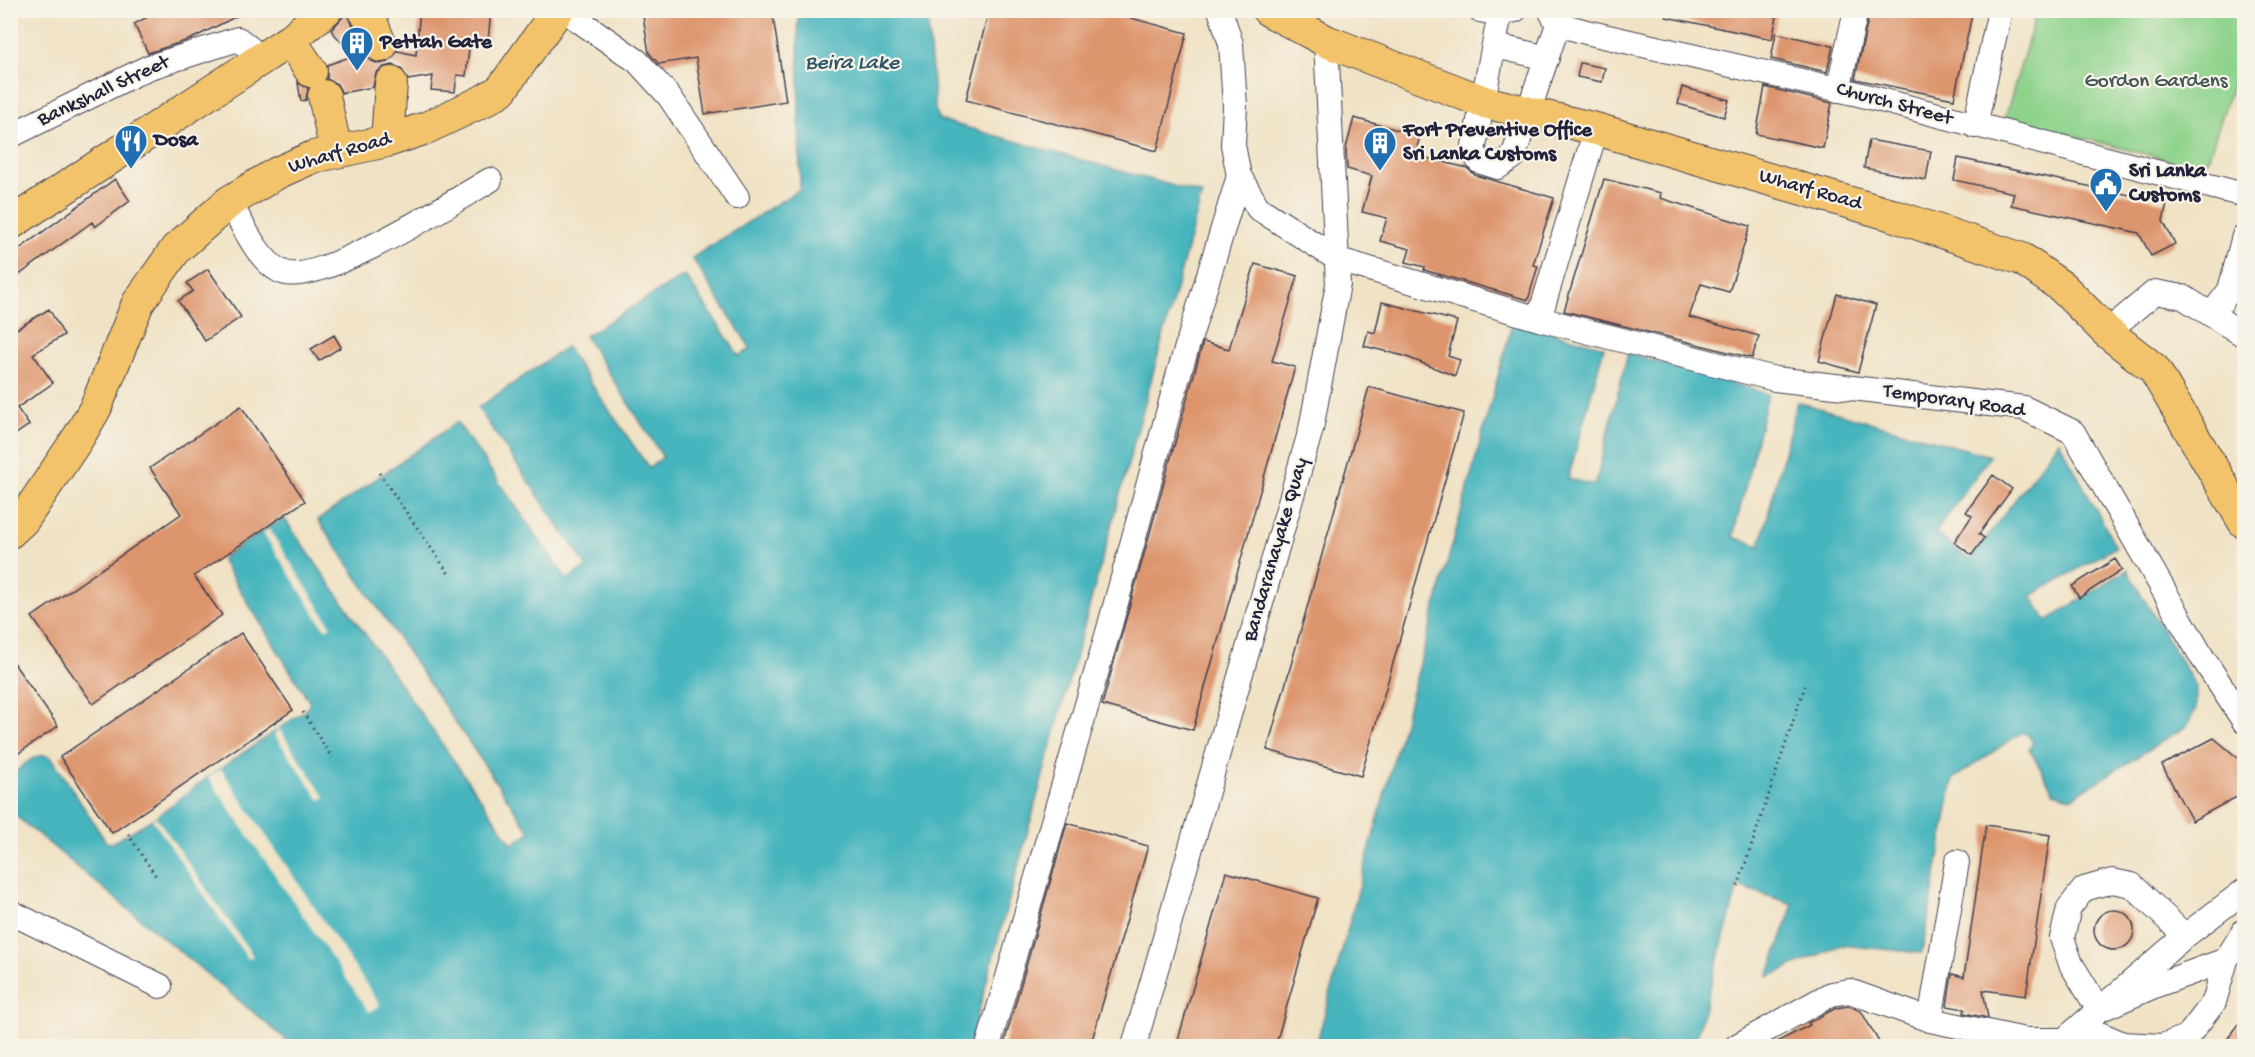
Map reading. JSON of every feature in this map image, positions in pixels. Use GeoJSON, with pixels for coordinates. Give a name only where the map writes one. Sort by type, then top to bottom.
{"type":"FeatureCollection","features":[{"type":"Feature","properties":{"kind":"main road"},"geometry":{"type":"LineString","coordinates":[[364,10],[381,46]]}},
{"type":"Feature","properties":{"kind":"main road","name":"Wharf Road"},"geometry":{"type":"LineString","coordinates":[[10,532],[23,520],[58,470],[95,409],[138,303],[176,249],[229,202],[277,173],[336,150],[387,141],[445,121],[501,90],[558,10]]}},
{"type":"Feature","properties":{"kind":"main road","name":"Wharf Road"},"geometry":{"type":"LineString","coordinates":[[1268,10],[1484,102],[1596,129],[1892,215],[2022,259],[2062,287],[2107,332],[2154,369],[2244,522]]}},
{"type":"Feature","properties":{"kind":"main road"},"geometry":{"type":"LineString","coordinates":[[11,223],[290,40],[319,13]]}},
{"type":"Feature","properties":{"kind":"main road"},"geometry":{"type":"LineString","coordinates":[[290,40],[317,84],[336,150]]}},
{"type":"Feature","properties":{"kind":"main road"},"geometry":{"type":"LineString","coordinates":[[387,141],[392,83]]}},
{"type":"Feature","properties":{"kind":"street"},"geometry":{"type":"LineString","coordinates":[[564,10],[637,61],[669,96],[737,197]]}},
{"type":"Feature","properties":{"kind":"street"},"geometry":{"type":"LineString","coordinates":[[988,1047],[1108,632],[1179,373],[1239,176],[1233,145],[1235,106],[1231,44],[1220,10]]}},
{"type":"Feature","properties":{"kind":"street"},"geometry":{"type":"LineString","coordinates":[[1838,90],[1856,10]]}},
{"type":"Feature","properties":{"kind":"street"},"geometry":{"type":"LineString","coordinates":[[1975,126],[2001,10]]}},
{"type":"Feature","properties":{"kind":"street"},"geometry":{"type":"LineString","coordinates":[[1498,12],[1496,45],[1473,151],[1479,161],[1498,166],[1513,157],[1547,58],[1554,17]]}},
{"type":"Feature","properties":{"kind":"street","name":"Church Street"},"geometry":{"type":"LineString","coordinates":[[1554,17],[2244,195]]}},
{"type":"Feature","properties":{"kind":"street","name":"Bandaranayake Quay"},"geometry":{"type":"LineString","coordinates":[[1134,1047],[1311,429],[1338,284],[1339,260],[1314,28]]}},
{"type":"Feature","properties":{"kind":"street","name":"Bankshall Street"},"geometry":{"type":"LineString","coordinates":[[10,136],[147,68],[238,39],[262,58]]}},
{"type":"Feature","properties":{"kind":"street"},"geometry":{"type":"LineString","coordinates":[[1496,45],[1547,58]]}},
{"type":"Feature","properties":{"kind":"street"},"geometry":{"type":"LineString","coordinates":[[1539,320],[1596,129]]}},
{"type":"Feature","properties":{"kind":"street","name":"Temporary Road"},"geometry":{"type":"LineString","coordinates":[[1239,176],[1258,208],[1339,260],[1539,320],[1775,379],[2024,408],[2073,432],[2202,657],[2244,721]]}},
{"type":"Feature","properties":{"kind":"street"},"geometry":{"type":"LineString","coordinates":[[229,202],[267,262],[282,273],[295,275],[325,266],[383,242],[490,180]]}},
{"type":"Feature","properties":{"kind":"street"},"geometry":{"type":"LineString","coordinates":[[2212,314],[2230,291],[2244,236]]}},
{"type":"Feature","properties":{"kind":"street"},"geometry":{"type":"LineString","coordinates":[[2107,332],[2155,292],[2183,297],[2244,335]]}},
{"type":"Feature","properties":{"kind":"street"},"geometry":{"type":"LineString","coordinates":[[1929,1020],[1957,862]]}},
{"type":"Feature","properties":{"kind":"street"},"geometry":{"type":"LineString","coordinates":[[2099,1010],[2071,964],[2062,938],[2069,908],[2084,889],[2112,881],[2132,885],[2185,936]]}},
{"type":"Feature","properties":{"kind":"street"},"geometry":{"type":"LineString","coordinates":[[1737,1047],[1831,994],[1849,991],[1929,1020],[2025,1040],[2064,1040],[2185,936],[2244,891]]}},
{"type":"Feature","properties":{"kind":"street"},"geometry":{"type":"LineString","coordinates":[[10,912],[160,986]]}},
{"type":"Feature","properties":{"kind":"street"},"geometry":{"type":"LineString","coordinates":[[2081,1026],[2123,1044],[2163,1046],[2188,1036],[2214,1002],[2226,960],[2244,931]]}},
{"type":"Feature","properties":{"kind":"street"},"geometry":{"type":"LineString","coordinates":[[2099,1010],[2154,986],[2226,960]]}},
{"type":"Feature","properties":{"kind":"path"},"geometry":{"type":"LineString","coordinates":[[380,473],[449,574]]}},
{"type":"Feature","properties":{"kind":"path"},"geometry":{"type":"LineString","coordinates":[[1738,886],[1805,686]]}},
{"type":"Feature","properties":{"kind":"path"},"geometry":{"type":"LineString","coordinates":[[303,712],[332,758]]}},
{"type":"Feature","properties":{"kind":"path"},"geometry":{"type":"LineString","coordinates":[[128,834],[157,878]]}},
{"type":"Feature","properties":{"kind":"green space","name":"Gordon Gardens"},"geometry":{"type":"Polygon","coordinates":[[[2037,11],[2244,11],[2244,49],[2208,159],[2195,167],[2005,118],[2037,11]]]}},
{"type":"Feature","properties":{"kind":"water","name":"Beira Lake"},"geometry":{"type":"Polygon","coordinates":[[[798,11],[927,11],[935,109],[940,120],[1202,194],[969,1046],[294,1046],[11,812],[11,776],[36,757],[41,755],[52,758],[106,842],[112,843],[156,817],[208,777],[303,712],[309,706],[309,701],[222,561],[224,556],[284,518],[512,844],[530,832],[318,520],[457,422],[567,580],[587,567],[478,408],[566,347],[649,468],[663,457],[585,336],[685,275],[739,356],[751,349],[692,258],[800,189],[798,11]]]}},
{"type":"Feature","properties":{"kind":"water"},"geometry":{"type":"Polygon","coordinates":[[[1513,321],[1604,347],[1568,479],[1595,485],[1628,353],[1768,394],[1733,537],[1760,546],[1797,402],[1990,456],[1935,533],[1970,560],[2059,441],[2116,547],[2031,596],[2047,621],[2127,570],[2196,687],[2196,708],[2187,726],[2071,798],[2054,792],[2029,749],[2033,742],[2027,734],[2021,733],[1953,779],[1922,953],[1841,945],[1768,977],[1793,904],[1738,886],[1694,1046],[1316,1046],[1513,321]]]}},
{"type":"Feature","properties":{"kind":"pier"},"geometry":{"type":"Polygon","coordinates":[[[269,529],[331,626],[325,629],[263,533],[269,529]]]}},
{"type":"Feature","properties":{"kind":"pier"},"geometry":{"type":"Polygon","coordinates":[[[279,729],[325,797],[320,800],[274,734],[279,729]]]}},
{"type":"Feature","properties":{"kind":"pier"},"geometry":{"type":"Polygon","coordinates":[[[221,769],[380,1005],[369,1012],[208,777],[221,769]]]}},
{"type":"Feature","properties":{"kind":"pier"},"geometry":{"type":"Polygon","coordinates":[[[156,817],[253,956],[248,959],[152,819],[156,817]]]}},
{"type":"Feature","properties":{"kind":"building"},"geometry":{"type":"Polygon","coordinates":[[[161,10],[249,10],[191,39],[148,53],[134,24],[161,10]]]}},
{"type":"Feature","properties":{"kind":"building"},"geometry":{"type":"Polygon","coordinates":[[[343,10],[346,10],[356,33],[343,44],[331,30],[343,17],[343,10]]]}},
{"type":"Feature","properties":{"kind":"building"},"geometry":{"type":"Polygon","coordinates":[[[420,10],[491,10],[488,41],[470,39],[466,76],[457,75],[455,92],[431,90],[433,76],[408,80],[401,68],[393,65],[384,67],[376,73],[373,87],[342,93],[337,84],[327,79],[327,65],[364,52],[369,60],[379,64],[388,62],[398,51],[416,55],[420,10]]]}},
{"type":"Feature","properties":{"kind":"building"},"geometry":{"type":"Polygon","coordinates":[[[642,10],[772,10],[786,101],[705,114],[696,58],[659,64],[649,53],[642,10]]]}},
{"type":"Feature","properties":{"kind":"building"},"geometry":{"type":"Polygon","coordinates":[[[989,10],[1101,10],[1187,33],[1157,151],[966,100],[989,10]]]}},
{"type":"Feature","properties":{"kind":"building"},"geometry":{"type":"Polygon","coordinates":[[[1667,10],[1775,10],[1774,16],[1777,17],[1772,39],[1666,17],[1667,10]]]}},
{"type":"Feature","properties":{"kind":"building"},"geometry":{"type":"Polygon","coordinates":[[[1870,10],[1973,10],[1954,99],[1855,79],[1870,10]]]}},
{"type":"Feature","properties":{"kind":"building"},"geometry":{"type":"Polygon","coordinates":[[[1776,33],[1833,46],[1827,72],[1771,59],[1776,33]]]}},
{"type":"Feature","properties":{"kind":"building"},"geometry":{"type":"Polygon","coordinates":[[[1580,63],[1605,68],[1602,82],[1577,77],[1580,63]]]}},
{"type":"Feature","properties":{"kind":"building"},"geometry":{"type":"Polygon","coordinates":[[[298,83],[308,88],[306,100],[301,101],[298,83]]]}},
{"type":"Feature","properties":{"kind":"building"},"geometry":{"type":"Polygon","coordinates":[[[1682,87],[1729,100],[1724,117],[1678,104],[1682,87]]]}},
{"type":"Feature","properties":{"kind":"building"},"geometry":{"type":"Polygon","coordinates":[[[1765,87],[1832,103],[1823,148],[1756,134],[1765,87]]]}},
{"type":"Feature","properties":{"kind":"building"},"geometry":{"type":"Polygon","coordinates":[[[1354,118],[1420,136],[1415,155],[1467,168],[1475,175],[1554,198],[1533,265],[1538,266],[1528,300],[1424,270],[1425,267],[1406,262],[1410,249],[1380,241],[1387,218],[1362,212],[1372,176],[1347,169],[1346,148],[1354,118]]]}},
{"type":"Feature","properties":{"kind":"building"},"geometry":{"type":"Polygon","coordinates":[[[1869,140],[1931,151],[1926,180],[1864,168],[1869,140]]]}},
{"type":"Feature","properties":{"kind":"building","name":"Sri Lanka Customs"},"geometry":{"type":"Polygon","coordinates":[[[1958,158],[2167,203],[2163,221],[2175,244],[2151,256],[2139,233],[2011,205],[2014,193],[1954,180],[1958,158]]]}},
{"type":"Feature","properties":{"kind":"building"},"geometry":{"type":"Polygon","coordinates":[[[115,179],[130,201],[95,227],[92,222],[19,275],[10,264],[10,256],[115,179]]]}},
{"type":"Feature","properties":{"kind":"building"},"geometry":{"type":"Polygon","coordinates":[[[1604,179],[1661,193],[1660,198],[1750,226],[1729,292],[1701,284],[1689,317],[1759,336],[1752,358],[1564,311],[1604,179]]]}},
{"type":"Feature","properties":{"kind":"building"},"geometry":{"type":"Polygon","coordinates":[[[1255,264],[1298,276],[1272,361],[1295,367],[1193,730],[1102,705],[1203,342],[1229,349],[1255,264]]]}},
{"type":"Feature","properties":{"kind":"building"},"geometry":{"type":"Polygon","coordinates":[[[208,269],[241,317],[205,341],[178,301],[193,291],[187,283],[208,269]]]}},
{"type":"Feature","properties":{"kind":"building"},"geometry":{"type":"Polygon","coordinates":[[[1837,294],[1876,305],[1858,372],[1819,361],[1837,294]]]}},
{"type":"Feature","properties":{"kind":"building"},"geometry":{"type":"Polygon","coordinates":[[[1382,302],[1457,321],[1448,356],[1460,360],[1455,376],[1404,356],[1364,346],[1368,331],[1375,333],[1382,302]]]}},
{"type":"Feature","properties":{"kind":"building"},"geometry":{"type":"Polygon","coordinates":[[[49,309],[64,335],[33,354],[53,383],[17,408],[29,425],[10,438],[10,333],[49,309]]]}},
{"type":"Feature","properties":{"kind":"building"},"geometry":{"type":"Polygon","coordinates":[[[334,335],[341,347],[319,361],[311,349],[334,335]]]}},
{"type":"Feature","properties":{"kind":"building"},"geometry":{"type":"Polygon","coordinates":[[[1369,387],[1464,413],[1361,776],[1267,750],[1369,387]]]}},
{"type":"Feature","properties":{"kind":"building"},"geometry":{"type":"Polygon","coordinates":[[[241,406],[305,501],[194,576],[222,615],[93,704],[32,617],[181,514],[150,468],[241,406]]]}},
{"type":"Feature","properties":{"kind":"building"},"geometry":{"type":"Polygon","coordinates":[[[1993,475],[2012,489],[1979,534],[1984,538],[1972,555],[1954,542],[1972,516],[1966,512],[1993,475]]]}},
{"type":"Feature","properties":{"kind":"building"},"geometry":{"type":"Polygon","coordinates":[[[2115,559],[2122,570],[2079,598],[2072,586],[2115,559]]]}},
{"type":"Feature","properties":{"kind":"building"},"geometry":{"type":"Polygon","coordinates":[[[241,633],[293,710],[112,833],[60,757],[241,633]]]}},
{"type":"Feature","properties":{"kind":"building"},"geometry":{"type":"Polygon","coordinates":[[[10,658],[58,726],[10,759],[10,658]]]}},
{"type":"Feature","properties":{"kind":"building"},"geometry":{"type":"Polygon","coordinates":[[[2214,738],[2244,763],[2244,793],[2192,821],[2162,765],[2214,738]]]}},
{"type":"Feature","properties":{"kind":"building"},"geometry":{"type":"Polygon","coordinates":[[[1067,823],[1148,846],[1090,1047],[1003,1047],[1067,823]]]}},
{"type":"Feature","properties":{"kind":"building"},"geometry":{"type":"Polygon","coordinates":[[[1986,825],[2050,835],[2026,996],[1983,990],[1988,1018],[1964,1013],[1965,1009],[1947,1006],[1952,974],[1964,977],[1986,825]]]}},
{"type":"Feature","properties":{"kind":"building"},"geometry":{"type":"Polygon","coordinates":[[[1226,872],[1318,898],[1275,1047],[1176,1047],[1226,872]]]}},
{"type":"Feature","properties":{"kind":"building"},"geometry":{"type":"Polygon","coordinates":[[[2114,910],[2122,911],[2128,916],[2133,922],[2133,938],[2128,944],[2122,949],[2114,950],[2106,949],[2100,944],[2095,938],[2094,930],[2095,922],[2100,916],[2106,911],[2114,910]]]}},
{"type":"Feature","properties":{"kind":"building"},"geometry":{"type":"Polygon","coordinates":[[[1848,1006],[1861,1011],[1882,1047],[1767,1047],[1810,1025],[1808,1023],[1836,1008],[1848,1006]]]}},
{"type":"Feature","properties":{"kind":"building"},"geometry":{"type":"Polygon","coordinates":[[[2244,1018],[2244,1047],[2221,1047],[2244,1018]]]}},
{"type":"Feature","properties":{"kind":"place","name":"Pettah Gate"},"geometry":{"type":"Point","coordinates":[357,72]}},
{"type":"Feature","properties":{"kind":"place","name":"Dosa"},"geometry":{"type":"Point","coordinates":[131,170]}},
{"type":"Feature","properties":{"kind":"place","name":"Fort Preventive Office Sri Lanka Customs"},"geometry":{"type":"Point","coordinates":[1380,172]}},
{"type":"Feature","properties":{"kind":"place","name":"Sri Lanka Customs"},"geometry":{"type":"Point","coordinates":[2106,213]}}]}
